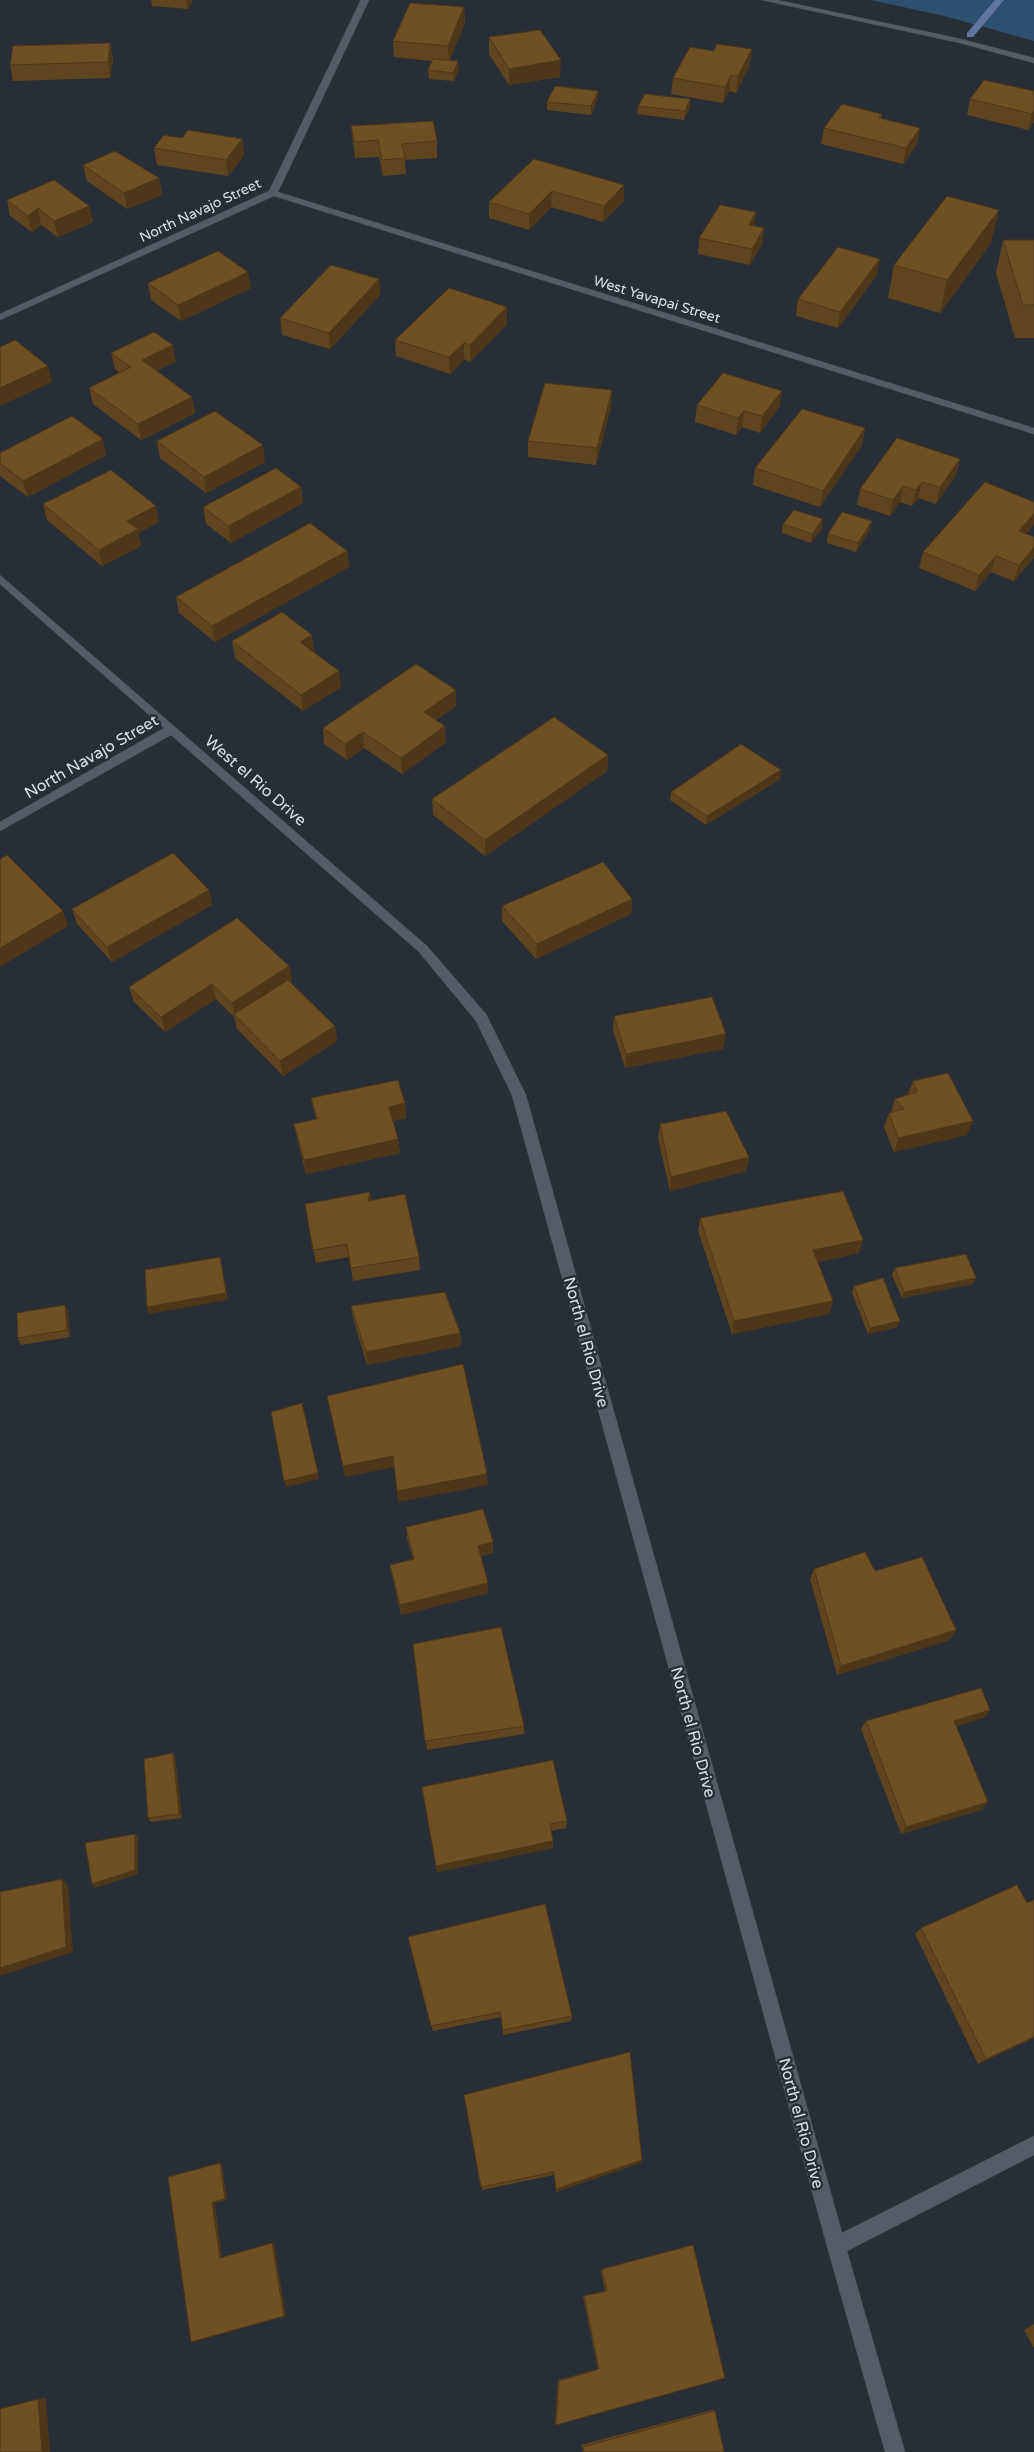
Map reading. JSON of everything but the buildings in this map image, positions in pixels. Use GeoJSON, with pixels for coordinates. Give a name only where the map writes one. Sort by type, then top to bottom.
{"type":"FeatureCollection","features":[{"type":"Feature","properties":{"kind":"street","name":"North Navajo Street"},"geometry":{"type":"LineString","coordinates":[[0,317],[273,193],[365,0]]}},
{"type":"Feature","properties":{"kind":"street"},"geometry":{"type":"LineString","coordinates":[[766,0],[961,41],[1034,61]]}},
{"type":"Feature","properties":{"kind":"street","name":"West Yavapai Street"},"geometry":{"type":"LineString","coordinates":[[273,193],[1034,431]]}},
{"type":"Feature","properties":{"kind":"street","name":"West el Rio Drive"},"geometry":{"type":"LineString","coordinates":[[0,578],[423,949],[481,1018]]}},
{"type":"Feature","properties":{"kind":"street","name":"North Navajo Street"},"geometry":{"type":"LineString","coordinates":[[0,827],[172,729]]}},
{"type":"Feature","properties":{"kind":"street","name":"North el Rio Drive"},"geometry":{"type":"LineString","coordinates":[[481,1018],[519,1095],[836,2246],[895,2452]]}},
{"type":"Feature","properties":{"kind":"street"},"geometry":{"type":"LineString","coordinates":[[836,2246],[1034,2145]]}},
{"type":"Feature","properties":{"kind":"shaded area"},"geometry":{"type":"Polygon","coordinates":[[[871,0],[1034,0],[1034,41],[944,16],[871,0]]]}},
{"type":"Feature","properties":{"kind":"waterway"},"geometry":{"type":"LineString","coordinates":[[970,35],[1000,0]]}}]}
